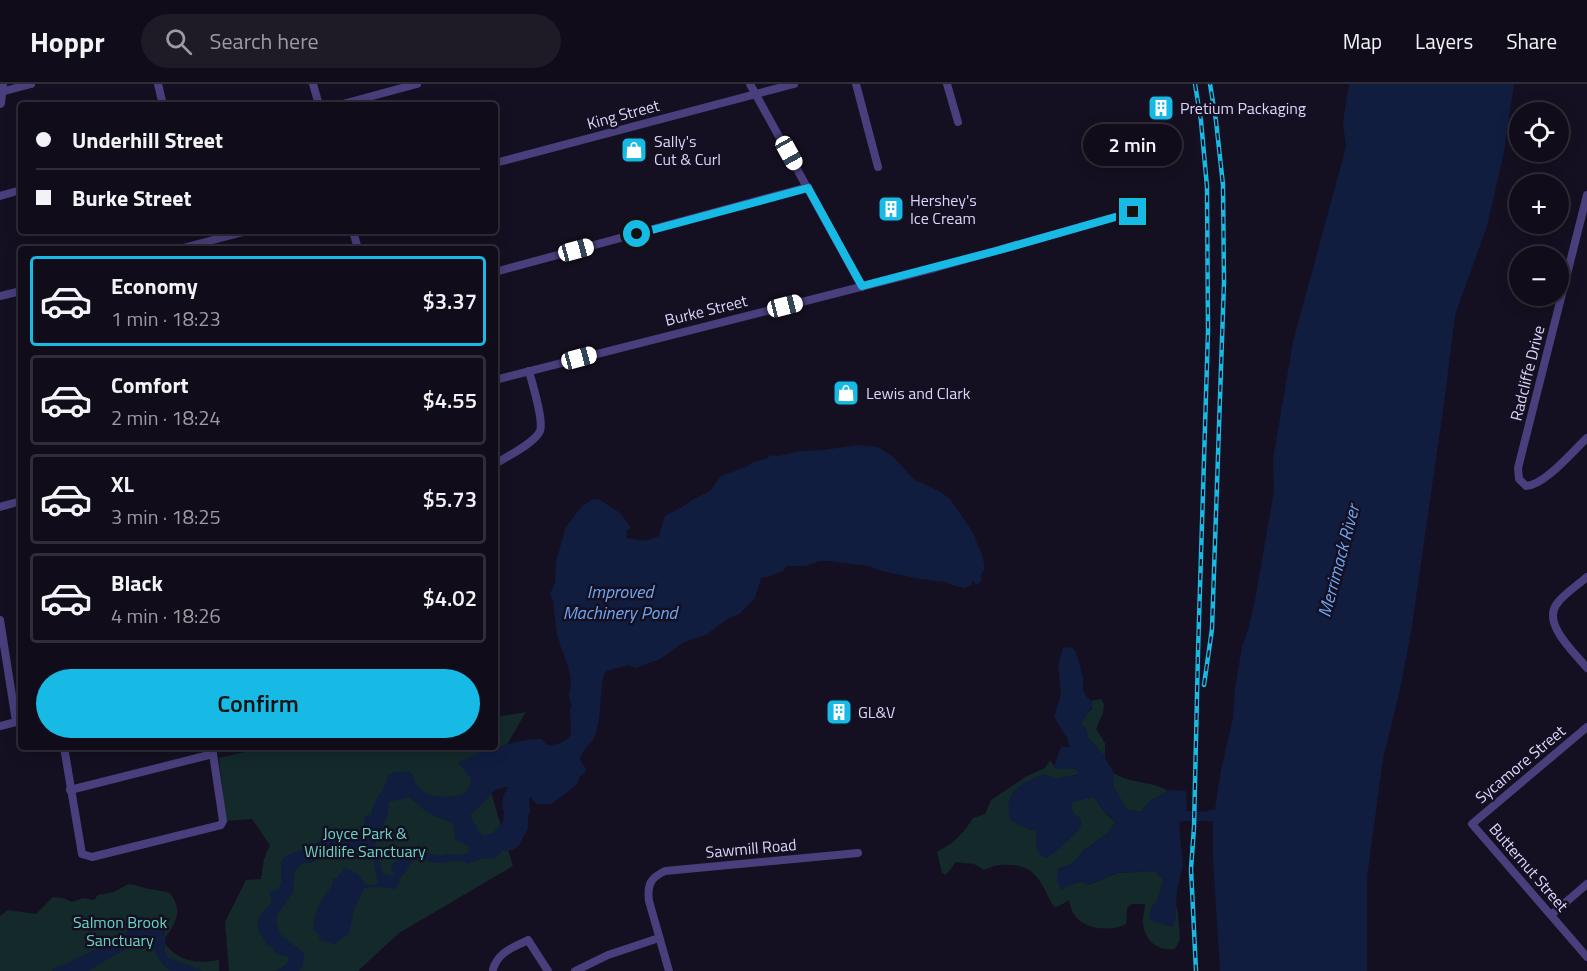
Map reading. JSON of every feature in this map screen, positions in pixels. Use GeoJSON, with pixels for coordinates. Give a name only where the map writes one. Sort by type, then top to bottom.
{"type":"FeatureCollection","features":[{"type":"Feature","properties":{"kind":"street"},"geometry":{"type":"LineString","coordinates":[[1,93],[31,84]]}},
{"type":"Feature","properties":{"kind":"street"},"geometry":{"type":"LineString","coordinates":[[158,84],[162,102]]}},
{"type":"Feature","properties":{"kind":"street"},"geometry":{"type":"LineString","coordinates":[[313,84],[318,102]]}},
{"type":"Feature","properties":{"kind":"street"},"geometry":{"type":"LineString","coordinates":[[350,102],[417,84]]}},
{"type":"Feature","properties":{"kind":"street"},"geometry":{"type":"LineString","coordinates":[[750,84],[862,286]]}},
{"type":"Feature","properties":{"kind":"street","name":"King Street"},"geometry":{"type":"LineString","coordinates":[[498,162],[794,84]]}},
{"type":"Feature","properties":{"kind":"street"},"geometry":{"type":"LineString","coordinates":[[856,84],[878,167]]}},
{"type":"Feature","properties":{"kind":"street"},"geometry":{"type":"LineString","coordinates":[[947,84],[958,122]]}},
{"type":"Feature","properties":{"kind":"street"},"geometry":{"type":"LineString","coordinates":[[498,271],[808,188]]}},
{"type":"Feature","properties":{"kind":"street"},"geometry":{"type":"LineString","coordinates":[[0,196],[18,191]]}},
{"type":"Feature","properties":{"kind":"street","name":"Radcliffe Drive"},"geometry":{"type":"LineString","coordinates":[[1587,195],[1585,216],[1518,468],[1519,479],[1526,486],[1543,480],[1587,438]]}},
{"type":"Feature","properties":{"kind":"street","name":"Burke Street"},"geometry":{"type":"LineString","coordinates":[[498,379],[935,268],[1133,212]]}},
{"type":"Feature","properties":{"kind":"street"},"geometry":{"type":"LineString","coordinates":[[191,246],[236,234]]}},
{"type":"Feature","properties":{"kind":"street"},"geometry":{"type":"LineString","coordinates":[[0,296],[18,292]]}},
{"type":"Feature","properties":{"kind":"street"},"geometry":{"type":"LineString","coordinates":[[498,462],[535,438],[541,429],[529,371]]}},
{"type":"Feature","properties":{"kind":"street"},"geometry":{"type":"LineString","coordinates":[[0,507],[18,502]]}},
{"type":"Feature","properties":{"kind":"street"},"geometry":{"type":"LineString","coordinates":[[1587,577],[1556,605],[1553,613],[1553,623],[1557,631],[1587,668]]}},
{"type":"Feature","properties":{"kind":"street"},"geometry":{"type":"LineString","coordinates":[[0,620],[4,674],[18,718]]}},
{"type":"Feature","properties":{"kind":"street"},"geometry":{"type":"LineString","coordinates":[[0,726],[18,721]]}},
{"type":"Feature","properties":{"kind":"street","name":"Sycamore Street"},"geometry":{"type":"LineString","coordinates":[[1472,824],[1587,727]]}},
{"type":"Feature","properties":{"kind":"street"},"geometry":{"type":"LineString","coordinates":[[64,750],[70,790],[82,854],[92,857],[221,825],[223,821],[212,751],[70,790]]}},
{"type":"Feature","properties":{"kind":"street","name":"Butternut Street"},"geometry":{"type":"LineString","coordinates":[[1472,824],[1587,957]]}},
{"type":"Feature","properties":{"kind":"street","name":"Sawmill Road"},"geometry":{"type":"LineString","coordinates":[[659,938],[648,891],[656,875],[665,871],[858,853]]}},
{"type":"Feature","properties":{"kind":"street"},"geometry":{"type":"LineString","coordinates":[[1551,915],[1587,884]]}},
{"type":"Feature","properties":{"kind":"street"},"geometry":{"type":"LineString","coordinates":[[575,971],[608,955],[659,938],[669,971]]}},
{"type":"Feature","properties":{"kind":"street"},"geometry":{"type":"LineString","coordinates":[[493,969],[501,955],[528,940],[548,971]]}},
{"type":"Feature","properties":{"kind":"green space"},"geometry":{"type":"Polygon","coordinates":[[[1101,699],[1104,704],[1103,713],[1096,729],[1105,743],[1105,757],[1088,738],[1086,729],[1081,724],[1085,715],[1092,709],[1090,701],[1101,699]]]}},
{"type":"Feature","properties":{"kind":"green space","name":"Joyce Park & Wildlife Sanctuary"},"geometry":{"type":"Polygon","coordinates":[[[526,712],[487,779],[513,866],[399,933],[358,971],[229,971],[225,922],[246,880],[261,879],[264,859],[270,845],[252,819],[226,821],[219,758],[253,750],[498,750],[498,717],[526,712]]]}},
{"type":"Feature","properties":{"kind":"green space"},"geometry":{"type":"Polygon","coordinates":[[[1050,760],[1056,769],[1075,769],[1080,774],[1056,779],[1022,826],[1037,830],[1036,846],[1073,813],[1070,802],[1094,796],[1106,814],[1116,822],[1108,833],[1084,850],[1072,864],[1058,869],[1061,889],[1083,881],[1088,885],[1117,873],[1155,871],[1164,880],[1157,901],[1175,921],[1176,905],[1180,939],[1175,949],[1158,947],[1147,936],[1143,922],[1145,904],[1132,904],[1127,908],[1126,924],[1113,928],[1098,928],[1078,919],[1072,911],[1069,900],[1054,907],[1039,879],[1021,867],[1001,865],[984,870],[974,864],[956,862],[946,875],[942,873],[937,852],[952,843],[973,818],[985,814],[991,800],[1027,776],[1045,768],[1050,760]]]}},
{"type":"Feature","properties":{"kind":"green space"},"geometry":{"type":"Polygon","coordinates":[[[1114,773],[1120,777],[1167,790],[1151,801],[1142,812],[1127,810],[1114,788],[1114,773]]]}},
{"type":"Feature","properties":{"kind":"green space","name":"Salmon Brook Sanctuary"},"geometry":{"type":"Polygon","coordinates":[[[128,884],[170,893],[176,905],[177,916],[165,938],[165,924],[162,940],[173,952],[186,959],[202,962],[219,960],[219,971],[0,971],[0,916],[8,910],[36,914],[53,897],[72,902],[83,898],[94,900],[98,895],[114,892],[128,884]]]}},
{"type":"Feature","properties":{"kind":"water","name":"Merrimack River"},"geometry":{"type":"Polygon","coordinates":[[[1349,84],[1514,84],[1511,102],[1509,102],[1504,152],[1487,226],[1455,315],[1411,632],[1383,759],[1367,877],[1367,971],[1220,971],[1213,821],[1181,821],[1179,823],[1183,865],[1177,891],[1175,921],[1172,927],[1149,920],[1152,906],[1157,901],[1164,880],[1155,871],[1117,873],[1087,885],[1082,881],[1071,884],[1061,890],[1057,881],[1058,869],[1072,864],[1084,850],[1108,833],[1116,822],[1094,797],[1071,802],[1073,813],[1082,820],[1080,829],[1046,858],[1040,855],[1036,846],[1037,830],[1031,830],[1011,821],[1009,803],[1015,790],[1021,785],[1044,774],[1056,779],[1080,774],[1075,769],[1056,769],[1054,766],[1061,747],[1070,747],[1054,717],[1061,694],[1058,665],[1063,648],[1071,647],[1076,652],[1083,678],[1083,690],[1093,703],[1081,724],[1086,729],[1088,738],[1102,753],[1114,773],[1114,788],[1127,810],[1142,812],[1150,800],[1161,796],[1167,790],[1186,791],[1187,811],[1204,812],[1215,809],[1233,718],[1242,647],[1255,600],[1274,491],[1273,459],[1293,342],[1346,147],[1343,122],[1349,84]]]}},
{"type":"Feature","properties":{"kind":"water","name":"Improved Machinery Pond"},"geometry":{"type":"Polygon","coordinates":[[[857,445],[878,447],[893,457],[915,480],[941,492],[950,499],[972,531],[982,554],[985,569],[978,585],[972,581],[973,584],[965,588],[945,582],[882,571],[869,566],[829,561],[819,561],[806,566],[789,566],[782,572],[761,578],[755,598],[739,614],[727,619],[706,635],[684,642],[660,659],[635,668],[629,665],[606,671],[603,677],[595,736],[581,755],[582,763],[586,768],[585,773],[579,777],[578,783],[551,804],[537,804],[529,798],[528,828],[518,847],[502,851],[495,858],[467,864],[457,861],[435,863],[420,860],[411,862],[396,889],[364,888],[354,910],[349,934],[336,942],[338,945],[320,940],[318,933],[313,930],[316,912],[333,878],[337,878],[344,868],[356,873],[365,884],[378,884],[371,847],[327,855],[314,862],[305,862],[295,870],[293,893],[278,913],[276,921],[280,934],[304,953],[303,966],[299,971],[275,971],[287,964],[289,957],[279,955],[266,943],[259,931],[258,922],[261,914],[272,902],[269,892],[277,890],[281,884],[283,858],[331,834],[352,834],[364,829],[365,816],[371,815],[391,773],[410,772],[416,784],[426,793],[438,797],[458,796],[464,794],[471,779],[458,762],[476,755],[478,751],[498,750],[498,747],[534,739],[542,739],[547,745],[554,745],[563,742],[571,735],[570,676],[558,636],[553,600],[550,594],[555,582],[556,561],[566,527],[582,506],[593,499],[600,500],[620,513],[631,528],[627,530],[626,538],[650,540],[659,536],[665,516],[710,491],[721,476],[771,455],[778,456],[857,445]],[[508,787],[495,790],[470,815],[484,836],[493,833],[503,822],[503,797],[508,787]],[[409,797],[389,802],[388,814],[375,845],[382,871],[386,875],[395,876],[396,873],[391,871],[392,864],[413,853],[421,852],[442,856],[463,855],[469,852],[468,846],[455,839],[454,826],[451,822],[424,810],[409,797]]]}},
{"type":"Feature","properties":{"kind":"water"},"geometry":{"type":"Polygon","coordinates":[[[141,918],[165,923],[165,953],[169,958],[203,971],[173,971],[162,963],[151,946],[141,942],[88,971],[52,971],[55,967],[70,963],[121,936],[141,918]]]}},
{"type":"Feature","properties":{"kind":"railway"},"geometry":{"type":"LineString","coordinates":[[1195,84],[1207,187],[1208,331],[1191,869],[1196,971]]}},
{"type":"Feature","properties":{"kind":"railway"},"geometry":{"type":"LineString","coordinates":[[1204,685],[1212,629],[1224,282],[1223,185],[1210,84]]}},
{"type":"Feature","properties":{"kind":"place","name":"Pretium Packaging"},"geometry":{"type":"Point","coordinates":[1161,108]}},
{"type":"Feature","properties":{"kind":"place","name":"Sally's Cut & Curl"},"geometry":{"type":"Point","coordinates":[634,150]}},
{"type":"Feature","properties":{"kind":"place","name":"Hershey's Ice Cream"},"geometry":{"type":"Point","coordinates":[891,209]}},
{"type":"Feature","properties":{"kind":"place","name":"Lewis and Clark"},"geometry":{"type":"Point","coordinates":[846,393]}},
{"type":"Feature","properties":{"kind":"place","name":"GL&V"},"geometry":{"type":"Point","coordinates":[839,712]}},
{"type":"Feature","properties":{"kind":"route"},"geometry":{"type":"LineString","coordinates":[[637,234],[808,188],[862,286],[935,268],[1133,212]]}}]}
